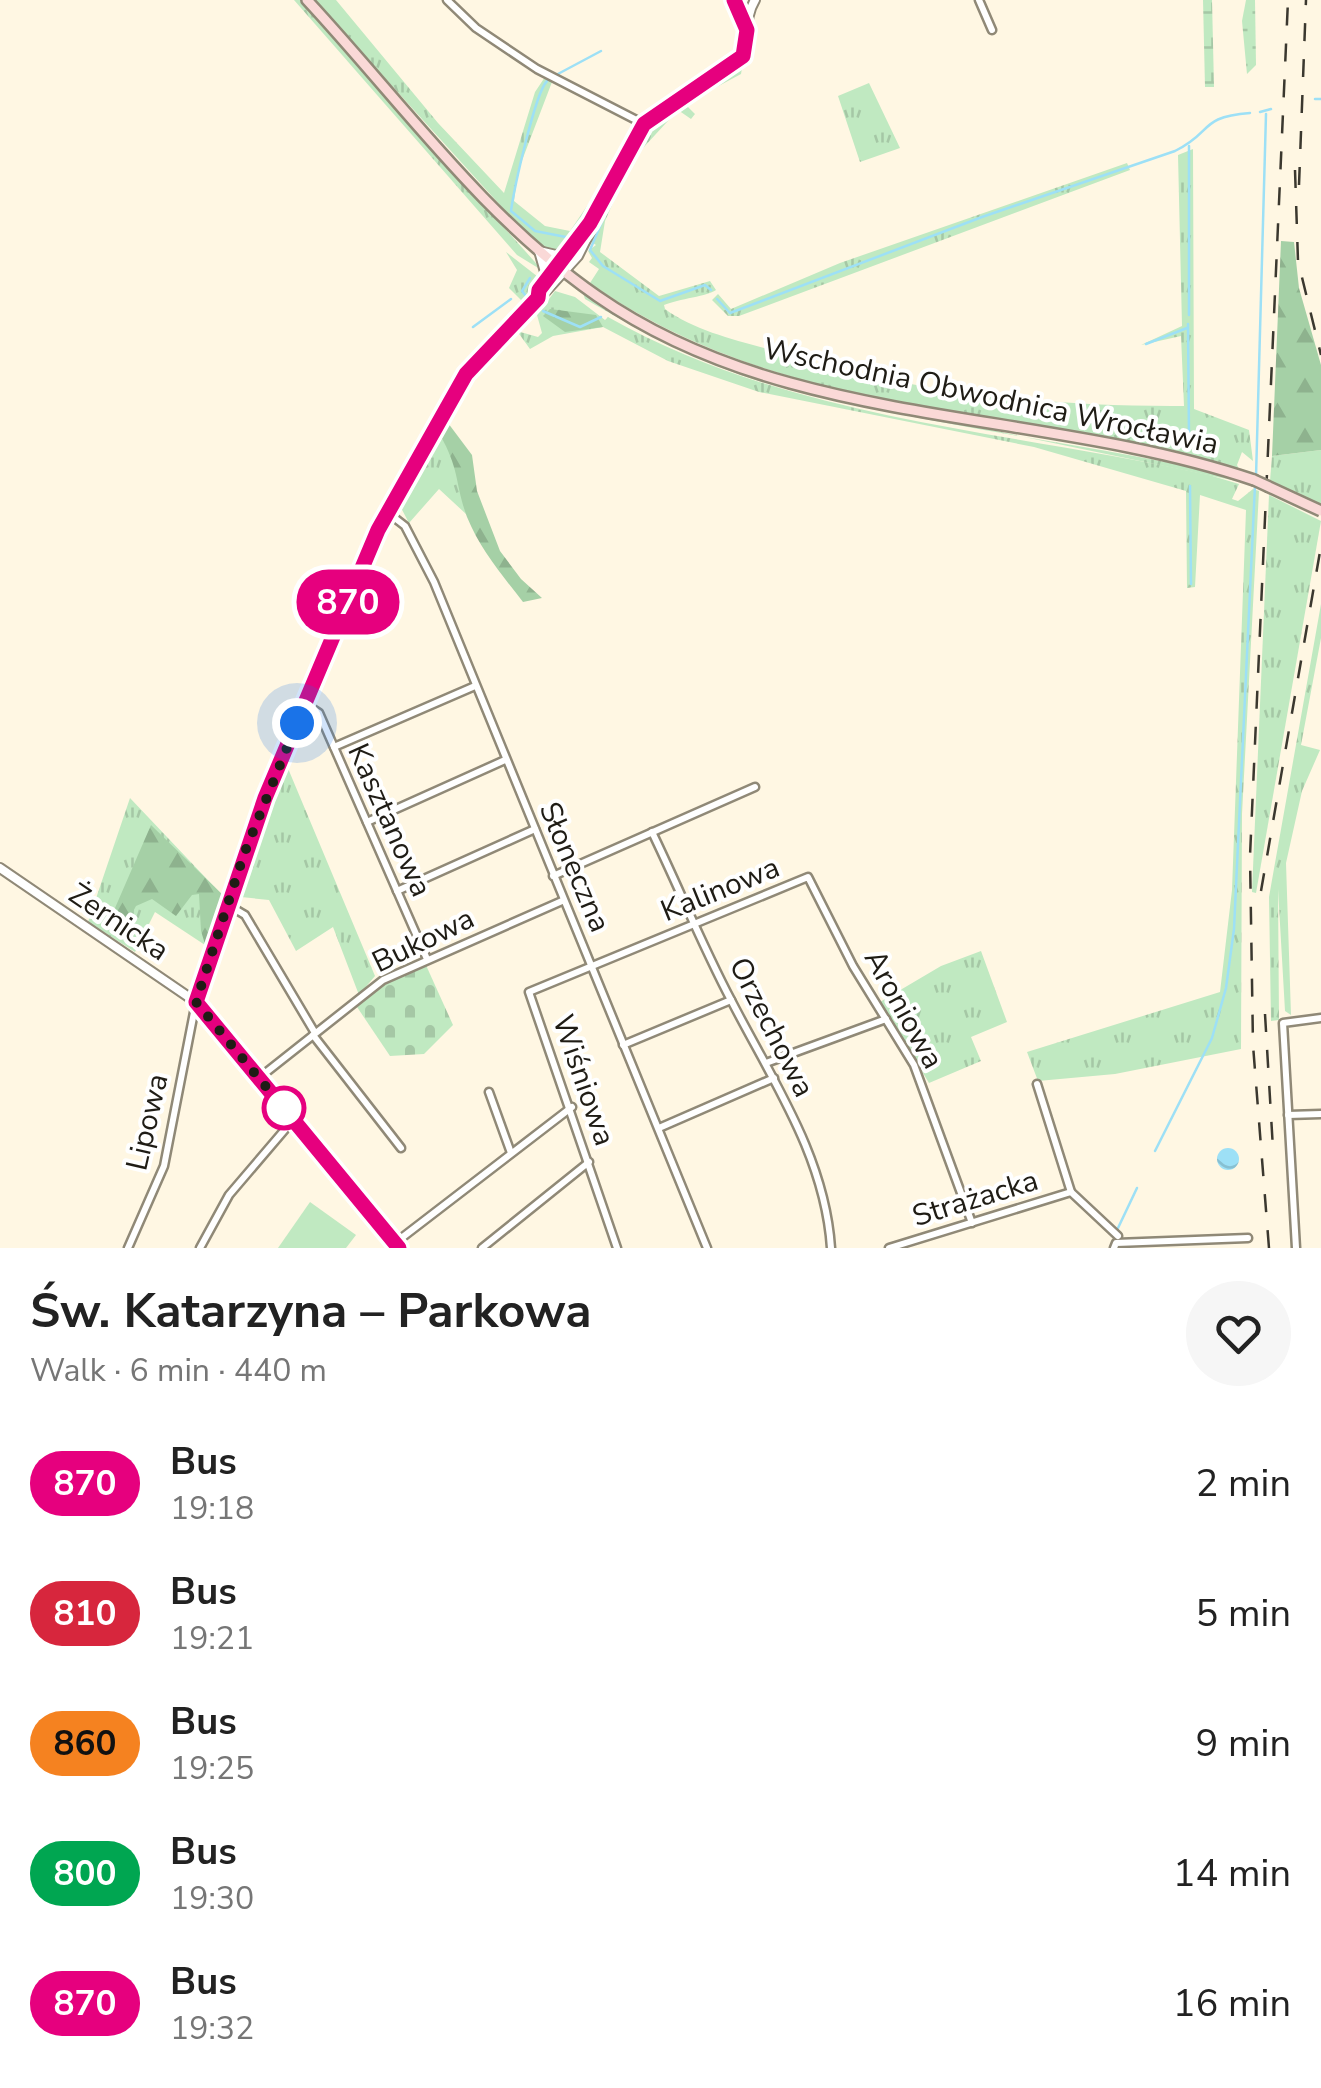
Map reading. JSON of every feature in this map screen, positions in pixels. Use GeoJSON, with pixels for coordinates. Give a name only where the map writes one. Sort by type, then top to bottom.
{"type":"FeatureCollection","features":[{"type":"Feature","properties":{"kind":"main road","name":"Wschodnia Obwodnica Wrocławia"},"geometry":{"type":"LineString","coordinates":[[307,0],[480,193],[539,251],[579,283],[668,338],[772,378],[1183,460],[1254,480],[1321,511]]}},
{"type":"Feature","properties":{"kind":"street"},"geometry":{"type":"LineString","coordinates":[[447,0],[476,28],[537,69],[644,124]]}},
{"type":"Feature","properties":{"kind":"street"},"geometry":{"type":"LineString","coordinates":[[196,1002],[228,905],[305,704],[387,512],[466,374],[561,269],[644,124],[739,60],[748,41],[734,0]]}},
{"type":"Feature","properties":{"kind":"street"},"geometry":{"type":"LineString","coordinates":[[744,21],[754,0]]}},
{"type":"Feature","properties":{"kind":"street"},"geometry":{"type":"LineString","coordinates":[[979,0],[992,30]]}},
{"type":"Feature","properties":{"kind":"street"},"geometry":{"type":"LineString","coordinates":[[579,283],[579,254],[590,223]]}},
{"type":"Feature","properties":{"kind":"street"},"geometry":{"type":"LineString","coordinates":[[547,279],[539,251],[556,255],[568,252]]}},
{"type":"Feature","properties":{"kind":"street"},"geometry":{"type":"LineString","coordinates":[[538,298],[547,279],[579,254]]}},
{"type":"Feature","properties":{"kind":"street","name":"Słoneczna"},"geometry":{"type":"LineString","coordinates":[[387,512],[405,526],[426,566],[707,1248]]}},
{"type":"Feature","properties":{"kind":"street"},"geometry":{"type":"LineString","coordinates":[[334,747],[475,686]]}},
{"type":"Feature","properties":{"kind":"street","name":"Kasztanowa"},"geometry":{"type":"LineString","coordinates":[[305,704],[319,713],[427,959]]}},
{"type":"Feature","properties":{"kind":"street"},"geometry":{"type":"LineString","coordinates":[[367,822],[505,760]]}},
{"type":"Feature","properties":{"kind":"street"},"geometry":{"type":"LineString","coordinates":[[553,876],[755,786]]}},
{"type":"Feature","properties":{"kind":"street"},"geometry":{"type":"LineString","coordinates":[[397,891],[535,829]]}},
{"type":"Feature","properties":{"kind":"street","name":"Orzechowa"},"geometry":{"type":"LineString","coordinates":[[652,832],[731,1000],[805,1141],[828,1207],[831,1248]]}},
{"type":"Feature","properties":{"kind":"street","name":"Żernicka"},"geometry":{"type":"LineString","coordinates":[[0,868],[196,1002],[397,1245]]}},
{"type":"Feature","properties":{"kind":"street","name":"Kalinowa"},"geometry":{"type":"LineString","coordinates":[[592,964],[808,877]]}},
{"type":"Feature","properties":{"kind":"street","name":"Aroniowa"},"geometry":{"type":"LineString","coordinates":[[808,877],[914,1065],[972,1223]]}},
{"type":"Feature","properties":{"kind":"street","name":"Bukowa"},"geometry":{"type":"LineString","coordinates":[[259,1078],[382,980],[562,901]]}},
{"type":"Feature","properties":{"kind":"street"},"geometry":{"type":"LineString","coordinates":[[228,905],[245,915],[314,1034],[401,1148]]}},
{"type":"Feature","properties":{"kind":"street","name":"Wiśniowa"},"geometry":{"type":"LineString","coordinates":[[592,964],[529,992],[617,1248]]}},
{"type":"Feature","properties":{"kind":"street"},"geometry":{"type":"LineString","coordinates":[[623,1045],[731,1000]]}},
{"type":"Feature","properties":{"kind":"street","name":"Lipowa"},"geometry":{"type":"LineString","coordinates":[[128,1248],[164,1166],[196,1002]]}},
{"type":"Feature","properties":{"kind":"street"},"geometry":{"type":"LineString","coordinates":[[1296,1248],[1283,1023],[1321,1018]]}},
{"type":"Feature","properties":{"kind":"street"},"geometry":{"type":"LineString","coordinates":[[766,1063],[886,1019]]}},
{"type":"Feature","properties":{"kind":"street"},"geometry":{"type":"LineString","coordinates":[[659,1128],[774,1078]]}},
{"type":"Feature","properties":{"kind":"street"},"geometry":{"type":"LineString","coordinates":[[1037,1084],[1071,1192]]}},
{"type":"Feature","properties":{"kind":"street"},"geometry":{"type":"LineString","coordinates":[[490,1092],[511,1153]]}},
{"type":"Feature","properties":{"kind":"street"},"geometry":{"type":"LineString","coordinates":[[397,1245],[572,1108]]}},
{"type":"Feature","properties":{"kind":"street"},"geometry":{"type":"LineString","coordinates":[[1288,1115],[1321,1114]]}},
{"type":"Feature","properties":{"kind":"street"},"geometry":{"type":"LineString","coordinates":[[200,1248],[229,1194],[293,1120]]}},
{"type":"Feature","properties":{"kind":"street"},"geometry":{"type":"LineString","coordinates":[[482,1248],[590,1162]]}},
{"type":"Feature","properties":{"kind":"street","name":"Strażacka"},"geometry":{"type":"LineString","coordinates":[[889,1248],[1071,1192],[1118,1236]]}},
{"type":"Feature","properties":{"kind":"street"},"geometry":{"type":"LineString","coordinates":[[1114,1248],[1116,1243],[1248,1238]]}},
{"type":"Feature","properties":{"kind":"green space"},"geometry":{"type":"Polygon","coordinates":[[[294,0],[300,0],[543,271],[517,255],[294,0]]]}},
{"type":"Feature","properties":{"kind":"green space"},"geometry":{"type":"Polygon","coordinates":[[[314,0],[336,0],[438,123],[504,193],[535,92],[545,77],[552,82],[518,171],[514,201],[545,226],[570,231],[604,181],[608,183],[568,249],[551,250],[529,236],[314,0]]]}},
{"type":"Feature","properties":{"kind":"green space"},"geometry":{"type":"Polygon","coordinates":[[[1203,0],[1212,0],[1214,87],[1205,87],[1203,0]]]}},
{"type":"Feature","properties":{"kind":"green space"},"geometry":{"type":"Polygon","coordinates":[[[1246,0],[1255,0],[1256,65],[1247,74],[1242,21],[1246,0]]]}},
{"type":"Feature","properties":{"kind":"green space"},"geometry":{"type":"Polygon","coordinates":[[[742,68],[741,74],[685,104],[695,114],[691,119],[678,110],[632,160],[605,221],[600,252],[659,296],[710,281],[716,290],[664,305],[665,309],[725,337],[815,363],[919,386],[1078,403],[1184,406],[1181,336],[1141,345],[1182,326],[1178,155],[1193,149],[1194,409],[1249,430],[1253,461],[1242,452],[1237,465],[1240,471],[1185,456],[876,399],[799,379],[725,354],[655,323],[590,283],[599,269],[589,262],[592,258],[588,251],[596,245],[590,241],[648,125],[742,68]]]}},
{"type":"Feature","properties":{"kind":"green space"},"geometry":{"type":"Polygon","coordinates":[[[869,83],[900,148],[860,162],[838,96],[869,83]]]}},
{"type":"Feature","properties":{"kind":"green space"},"geometry":{"type":"Polygon","coordinates":[[[1127,163],[1130,170],[739,316],[728,316],[712,300],[718,294],[731,309],[840,263],[1127,163]]]}},
{"type":"Feature","properties":{"kind":"green space"},"geometry":{"type":"Polygon","coordinates":[[[1281,241],[1294,242],[1299,288],[1321,365],[1321,450],[1272,456],[1281,241]]]}},
{"type":"Feature","properties":{"kind":"green space"},"geometry":{"type":"Polygon","coordinates":[[[506,252],[542,280],[532,295],[529,292],[524,298],[525,304],[509,288],[517,270],[506,252]]]}},
{"type":"Feature","properties":{"kind":"green space"},"geometry":{"type":"Polygon","coordinates":[[[555,291],[575,297],[605,320],[608,317],[678,352],[825,401],[1209,475],[1239,484],[1232,499],[1238,501],[1253,489],[1259,491],[1242,814],[1241,1049],[1115,1074],[1038,1081],[1027,1052],[1220,992],[1232,890],[1246,510],[1200,495],[1195,587],[1187,588],[1186,491],[1034,447],[759,392],[668,361],[603,327],[553,336],[530,349],[517,331],[538,337],[542,333],[537,315],[555,291]]]}},
{"type":"Feature","properties":{"kind":"green space"},"geometry":{"type":"Polygon","coordinates":[[[583,293],[652,333],[724,365],[814,393],[765,383],[695,356],[585,299],[583,293]]]}},
{"type":"Feature","properties":{"kind":"green space"},"geometry":{"type":"Polygon","coordinates":[[[550,309],[596,315],[603,327],[565,332],[543,316],[550,309]]]}},
{"type":"Feature","properties":{"kind":"green space"},"geometry":{"type":"Polygon","coordinates":[[[814,393],[1025,437],[876,409],[814,393]]]}},
{"type":"Feature","properties":{"kind":"green space"},"geometry":{"type":"Polygon","coordinates":[[[448,423],[472,455],[477,491],[500,551],[542,598],[523,602],[478,540],[440,435],[448,423]]]}},
{"type":"Feature","properties":{"kind":"green space"},"geometry":{"type":"Polygon","coordinates":[[[440,435],[458,465],[466,514],[439,489],[409,523],[399,504],[440,435]]]}},
{"type":"Feature","properties":{"kind":"green space"},"geometry":{"type":"Polygon","coordinates":[[[1025,437],[1191,467],[1241,482],[1025,437]]]}},
{"type":"Feature","properties":{"kind":"green space"},"geometry":{"type":"Polygon","coordinates":[[[1321,450],[1321,506],[1270,481],[1272,456],[1321,450]]]}},
{"type":"Feature","properties":{"kind":"green space"},"geometry":{"type":"Polygon","coordinates":[[[1269,495],[1321,521],[1256,893],[1252,892],[1269,495]]]}},
{"type":"Feature","properties":{"kind":"green space"},"geometry":{"type":"Polygon","coordinates":[[[1321,604],[1321,638],[1301,745],[1320,750],[1302,791],[1286,863],[1291,1015],[1285,1011],[1278,889],[1279,1020],[1271,1021],[1269,897],[1321,604]]]}},
{"type":"Feature","properties":{"kind":"green space"},"geometry":{"type":"Polygon","coordinates":[[[287,766],[375,976],[359,995],[333,927],[296,951],[269,900],[241,897],[287,766]]]}},
{"type":"Feature","properties":{"kind":"green space"},"geometry":{"type":"Polygon","coordinates":[[[130,798],[222,895],[205,945],[155,912],[135,952],[88,922],[130,798]]]}},
{"type":"Feature","properties":{"kind":"green space"},"geometry":{"type":"Polygon","coordinates":[[[151,825],[225,897],[208,954],[201,931],[199,894],[192,895],[176,916],[152,899],[136,906],[128,921],[115,908],[151,825]]]}},
{"type":"Feature","properties":{"kind":"green space"},"geometry":{"type":"Polygon","coordinates":[[[981,951],[1007,1022],[971,1037],[981,1061],[929,1083],[880,1002],[941,966],[981,951]]]}},
{"type":"Feature","properties":{"kind":"green space"},"geometry":{"type":"Polygon","coordinates":[[[425,963],[453,1025],[424,1054],[390,1056],[355,1004],[388,980],[425,963]]]}},
{"type":"Feature","properties":{"kind":"green space"},"geometry":{"type":"Polygon","coordinates":[[[310,1202],[356,1235],[346,1248],[278,1248],[310,1202]]]}},
{"type":"Feature","properties":{"kind":"water"},"geometry":{"type":"Polygon","coordinates":[[[1228,1148],[1236,1151],[1236,1167],[1228,1170],[1220,1167],[1217,1159],[1220,1151],[1228,1148]]]}},
{"type":"Feature","properties":{"kind":"waterway"},"geometry":{"type":"LineString","coordinates":[[556,75],[601,51]]}},
{"type":"Feature","properties":{"kind":"waterway"},"geometry":{"type":"LineString","coordinates":[[547,81],[531,122],[511,211],[535,231],[571,238],[598,194]]}},
{"type":"Feature","properties":{"kind":"waterway"},"geometry":{"type":"LineString","coordinates":[[1315,99],[1321,99]]}},
{"type":"Feature","properties":{"kind":"waterway"},"geometry":{"type":"LineString","coordinates":[[1260,112],[1271,109]]}},
{"type":"Feature","properties":{"kind":"waterway"},"geometry":{"type":"LineString","coordinates":[[717,299],[730,313],[982,217],[1175,151],[1214,122],[1250,113]]}},
{"type":"Feature","properties":{"kind":"waterway"},"geometry":{"type":"LineString","coordinates":[[1256,477],[1266,114]]}},
{"type":"Feature","properties":{"kind":"waterway"},"geometry":{"type":"LineString","coordinates":[[1189,146],[1189,315]]}},
{"type":"Feature","properties":{"kind":"waterway"},"geometry":{"type":"LineString","coordinates":[[608,207],[590,250],[603,266],[660,301],[705,285],[711,290]]}},
{"type":"Feature","properties":{"kind":"waterway"},"geometry":{"type":"LineString","coordinates":[[526,296],[522,291],[530,278]]}},
{"type":"Feature","properties":{"kind":"waterway"},"geometry":{"type":"LineString","coordinates":[[473,327],[511,299]]}},
{"type":"Feature","properties":{"kind":"waterway"},"geometry":{"type":"LineString","coordinates":[[543,311],[580,327],[601,317]]}},
{"type":"Feature","properties":{"kind":"waterway"},"geometry":{"type":"LineString","coordinates":[[1188,324],[1189,437]]}},
{"type":"Feature","properties":{"kind":"waterway"},"geometry":{"type":"LineString","coordinates":[[1146,344],[1187,328]]}},
{"type":"Feature","properties":{"kind":"waterway"},"geometry":{"type":"LineString","coordinates":[[1155,1151],[1212,1038],[1226,988],[1234,929],[1255,485]]}},
{"type":"Feature","properties":{"kind":"waterway"},"geometry":{"type":"LineString","coordinates":[[1190,486],[1191,584]]}},
{"type":"Feature","properties":{"kind":"waterway"},"geometry":{"type":"LineString","coordinates":[[1118,1228],[1137,1188]]}},
{"type":"Feature","properties":{"kind":"railway"},"geometry":{"type":"LineString","coordinates":[[1269,1248],[1253,1045],[1250,856],[1288,0]]}},
{"type":"Feature","properties":{"kind":"railway"},"geometry":{"type":"LineString","coordinates":[[1299,185],[1306,0]]}},
{"type":"Feature","properties":{"kind":"railway"},"geometry":{"type":"LineString","coordinates":[[1295,170],[1298,261],[1321,355]]}},
{"type":"Feature","properties":{"kind":"railway"},"geometry":{"type":"LineString","coordinates":[[1261,891],[1321,546]]}},
{"type":"Feature","properties":{"kind":"railway"},"geometry":{"type":"LineString","coordinates":[[1265,1014],[1273,1149]]}},
{"type":"Feature","properties":{"kind":"bus line","name":"870"},"geometry":{"type":"LineString","coordinates":[[399,1248],[196,1002],[265,798],[387,512],[466,374],[538,298],[539,290],[590,223],[644,124],[743,56],[747,30],[734,0]]}},
{"type":"Feature","properties":{"kind":"route"},"geometry":{"type":"LineString","coordinates":[[284,1108],[286,1111],[196,1002],[244,854],[297,723]]}}]}
